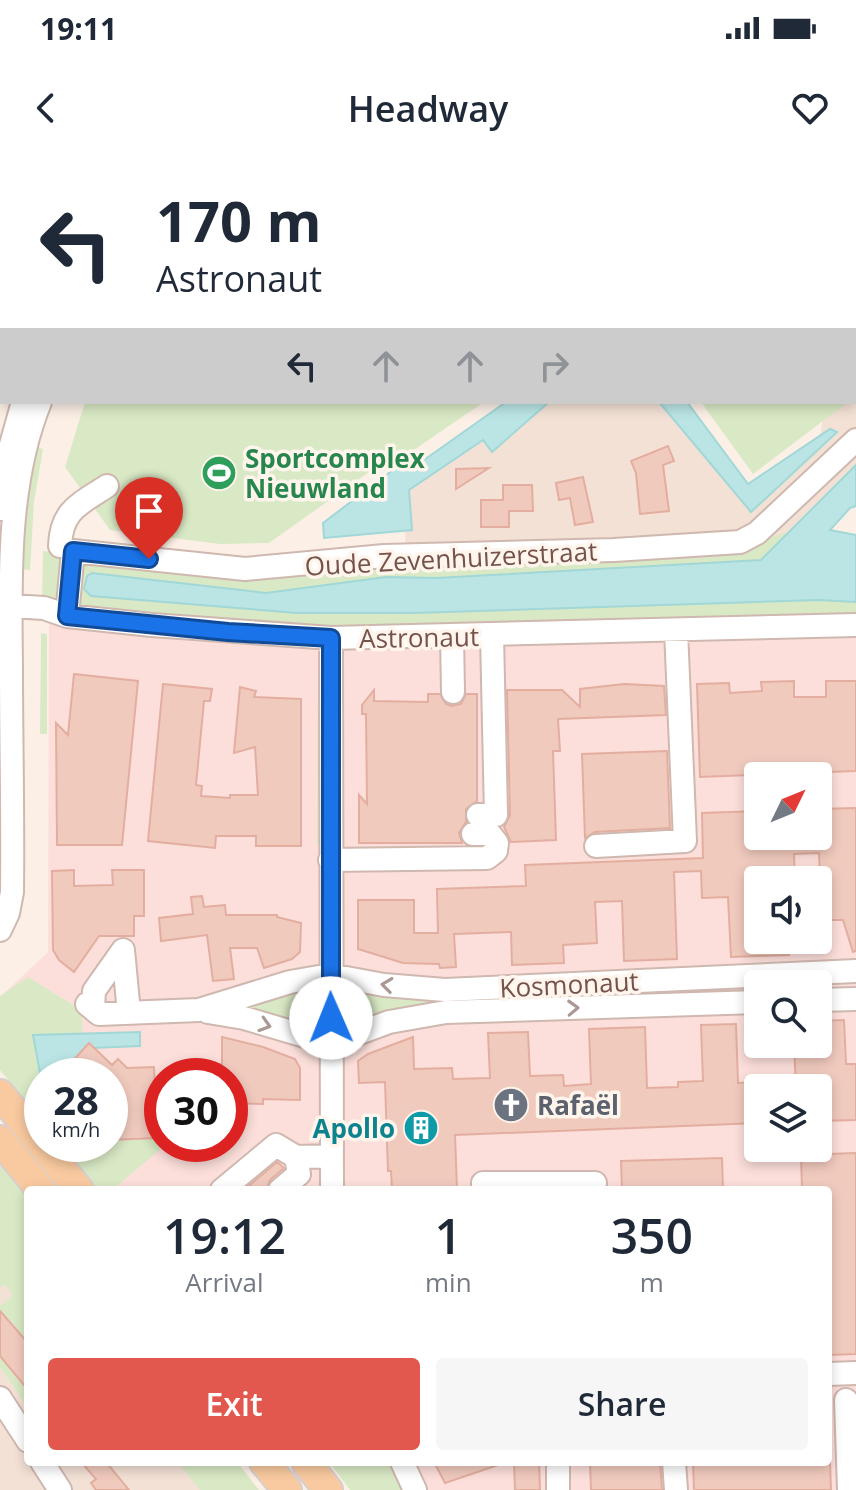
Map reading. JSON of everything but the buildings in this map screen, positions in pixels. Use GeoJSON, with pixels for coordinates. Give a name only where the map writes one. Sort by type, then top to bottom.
{"type":"FeatureCollection","features":[{"type":"Feature","properties":{"kind":"main road"},"geometry":{"type":"LineString","coordinates":[[0,1094],[76,1186]]}},
{"type":"Feature","properties":{"kind":"main road"},"geometry":{"type":"LineString","coordinates":[[0,1140],[38,1186]]}},
{"type":"Feature","properties":{"kind":"main road"},"geometry":{"type":"LineString","coordinates":[[267,1466],[287,1490]]}},
{"type":"Feature","properties":{"kind":"main road"},"geometry":{"type":"LineString","coordinates":[[309,1466],[328,1490]]}},
{"type":"Feature","properties":{"kind":"street"},"geometry":{"type":"LineString","coordinates":[[0,509],[7,459],[22,404]]}},
{"type":"Feature","properties":{"kind":"street"},"geometry":{"type":"LineString","coordinates":[[0,930],[8,913],[12,892],[5,616],[18,487],[25,449],[39,404]]}},
{"type":"Feature","properties":{"kind":"street","name":"Oude Zevenhuizerstraat"},"geometry":{"type":"LineString","coordinates":[[67,616],[73,551],[220,569],[245,569],[384,556],[614,550],[740,542],[764,527],[856,440]]}},
{"type":"Feature","properties":{"kind":"street"},"geometry":{"type":"LineString","coordinates":[[60,546],[64,521],[72,509],[107,486]]}},
{"type":"Feature","properties":{"kind":"street","name":"Astronaut"},"geometry":{"type":"LineString","coordinates":[[5,616],[46,621],[67,616],[228,632],[331,638],[856,625]]}},
{"type":"Feature","properties":{"kind":"street"},"geometry":{"type":"LineString","coordinates":[[596,846],[685,841],[676,630]]}},
{"type":"Feature","properties":{"kind":"street"},"geometry":{"type":"LineString","coordinates":[[330,860],[487,858],[496,851],[497,843],[490,834],[475,825],[496,815],[492,635]]}},
{"type":"Feature","properties":{"kind":"street"},"geometry":{"type":"LineString","coordinates":[[452,636],[453,692]]}},
{"type":"Feature","properties":{"kind":"street"},"geometry":{"type":"LineString","coordinates":[[331,638],[332,1186]]}},
{"type":"Feature","properties":{"kind":"street"},"geometry":{"type":"LineString","coordinates":[[129,1013],[123,950],[94,991],[90,1007],[99,1014],[129,1013],[199,1010],[244,1018],[315,1039],[331,1039]]}},
{"type":"Feature","properties":{"kind":"street","name":"Kosmonaut"},"geometry":{"type":"LineString","coordinates":[[331,1039],[354,1035],[445,1001],[694,978],[856,971]]}},
{"type":"Feature","properties":{"kind":"street"},"geometry":{"type":"LineString","coordinates":[[199,1010],[290,982],[330,975]]}},
{"type":"Feature","properties":{"kind":"street","name":"Kosmonaut"},"geometry":{"type":"LineString","coordinates":[[330,975],[445,1001],[694,1005],[744,1003]]}},
{"type":"Feature","properties":{"kind":"street"},"geometry":{"type":"LineString","coordinates":[[694,978],[694,1005]]}},
{"type":"Feature","properties":{"kind":"street"},"geometry":{"type":"LineString","coordinates":[[832,1000],[856,999]]}},
{"type":"Feature","properties":{"kind":"street"},"geometry":{"type":"LineString","coordinates":[[227,1186],[276,1145],[296,1157],[330,1156]]}},
{"type":"Feature","properties":{"kind":"street"},"geometry":{"type":"LineString","coordinates":[[285,1186],[299,1174],[296,1157]]}},
{"type":"Feature","properties":{"kind":"street"},"geometry":{"type":"LineString","coordinates":[[483,1186],[483,1183],[595,1183]]}},
{"type":"Feature","properties":{"kind":"street"},"geometry":{"type":"LineString","coordinates":[[832,1374],[856,1373]]}},
{"type":"Feature","properties":{"kind":"street"},"geometry":{"type":"LineString","coordinates":[[843,1401],[849,1490]]}},
{"type":"Feature","properties":{"kind":"street"},"geometry":{"type":"LineString","coordinates":[[9,1409],[24,1434]]}},
{"type":"Feature","properties":{"kind":"street"},"geometry":{"type":"LineString","coordinates":[[0,1439],[24,1439]]}},
{"type":"Feature","properties":{"kind":"street"},"geometry":{"type":"LineString","coordinates":[[46,1466],[64,1485]]}},
{"type":"Feature","properties":{"kind":"street"},"geometry":{"type":"LineString","coordinates":[[404,1466],[415,1490]]}},
{"type":"Feature","properties":{"kind":"street"},"geometry":{"type":"LineString","coordinates":[[558,1466],[558,1490]]}},
{"type":"Feature","properties":{"kind":"street"},"geometry":{"type":"LineString","coordinates":[[674,1466],[676,1490]]}},
{"type":"Feature","properties":{"kind":"shaded area"},"geometry":{"type":"Polygon","coordinates":[[[537,404],[670,404],[750,504],[819,444],[823,417],[840,404],[856,404],[856,483],[794,542],[406,568],[404,488],[537,404]]]}},
{"type":"Feature","properties":{"kind":"shaded area"},"geometry":{"type":"Polygon","coordinates":[[[49,615],[188,631],[856,628],[856,1490],[358,1490],[337,1466],[832,1466],[832,1186],[98,1186],[105,1162],[128,1162],[128,1058],[24,1058],[24,1066],[0,997],[48,952],[49,615]]]}},
{"type":"Feature","properties":{"kind":"shaded area"},"geometry":{"type":"Polygon","coordinates":[[[0,1239],[24,1268],[24,1466],[186,1466],[206,1490],[0,1490],[0,1239]]]}},
{"type":"Feature","properties":{"kind":"green space","name":"Sportcomplex Nieuwland"},"geometry":{"type":"Polygon","coordinates":[[[84,404],[481,404],[402,458],[393,455],[269,543],[220,544],[110,530],[65,467],[84,404]]]}},
{"type":"Feature","properties":{"kind":"green space"},"geometry":{"type":"Polygon","coordinates":[[[702,404],[845,404],[753,474],[702,404]]]}},
{"type":"Feature","properties":{"kind":"green space"},"geometry":{"type":"Polygon","coordinates":[[[37,447],[43,449],[34,502],[30,570],[16,569],[37,447]]]}},
{"type":"Feature","properties":{"kind":"green space"},"geometry":{"type":"Polygon","coordinates":[[[790,531],[761,560],[436,578],[386,577],[266,593],[92,573],[86,576],[84,589],[92,596],[297,613],[414,613],[819,600],[856,602],[856,616],[331,627],[217,623],[77,609],[83,558],[148,563],[743,547],[790,531]]]}},
{"type":"Feature","properties":{"kind":"green space"},"geometry":{"type":"Polygon","coordinates":[[[43,551],[66,554],[59,599],[54,603],[42,602],[43,551]]]}},
{"type":"Feature","properties":{"kind":"green space"},"geometry":{"type":"Polygon","coordinates":[[[41,633],[47,634],[47,734],[40,734],[41,633]]]}},
{"type":"Feature","properties":{"kind":"green space"},"geometry":{"type":"Polygon","coordinates":[[[318,669],[322,670],[322,843],[317,846],[318,669]]]}},
{"type":"Feature","properties":{"kind":"green space"},"geometry":{"type":"Polygon","coordinates":[[[28,977],[81,1010],[83,1034],[34,1036],[36,1058],[24,1058],[24,1100],[0,1070],[0,996],[28,977]]]}},
{"type":"Feature","properties":{"kind":"green space"},"geometry":{"type":"Polygon","coordinates":[[[348,985],[435,997],[435,1006],[348,1026],[339,1018],[340,994],[348,985]]]}},
{"type":"Feature","properties":{"kind":"green space"},"geometry":{"type":"Polygon","coordinates":[[[291,988],[314,988],[313,1025],[308,1028],[242,1006],[291,988]]]}},
{"type":"Feature","properties":{"kind":"green space"},"geometry":{"type":"Polygon","coordinates":[[[128,1140],[144,1140],[145,1162],[117,1186],[90,1186],[73,1162],[128,1162],[128,1140]]]}},
{"type":"Feature","properties":{"kind":"green space"},"geometry":{"type":"Polygon","coordinates":[[[0,1151],[25,1186],[24,1351],[9,1369],[24,1387],[24,1402],[0,1367],[0,1350],[20,1332],[9,1319],[0,1325],[0,1306],[13,1295],[5,1284],[0,1288],[0,1151]]]}},
{"type":"Feature","properties":{"kind":"green space"},"geometry":{"type":"Polygon","coordinates":[[[181,1466],[240,1466],[259,1490],[200,1490],[181,1466]]]}},
{"type":"Feature","properties":{"kind":"green space"},"geometry":{"type":"Polygon","coordinates":[[[332,1466],[397,1466],[409,1490],[350,1490],[332,1466]]]}},
{"type":"Feature","properties":{"kind":"water"},"geometry":{"type":"Polygon","coordinates":[[[503,404],[547,404],[492,452],[483,440],[409,490],[412,530],[324,538],[323,523],[402,463],[414,467],[503,404]]]}},
{"type":"Feature","properties":{"kind":"water"},"geometry":{"type":"Polygon","coordinates":[[[661,404],[688,404],[748,484],[830,429],[837,432],[751,512],[661,404]]]}},
{"type":"Feature","properties":{"kind":"water"},"geometry":{"type":"Polygon","coordinates":[[[856,465],[856,506],[850,508],[830,530],[856,535],[856,602],[819,600],[414,613],[297,613],[91,596],[84,589],[87,576],[92,573],[266,593],[386,577],[436,578],[761,560],[856,465]]]}},
{"type":"Feature","properties":{"kind":"water"},"geometry":{"type":"Polygon","coordinates":[[[140,1032],[140,1046],[91,1048],[82,1058],[37,1058],[33,1035],[140,1032]]]}},
{"type":"Feature","properties":{"kind":"place","name":"Sportcomplex Nieuwland"},"geometry":{"type":"Point","coordinates":[219,473]}},
{"type":"Feature","properties":{"kind":"place","name":"Rafaël"},"geometry":{"type":"Point","coordinates":[511,1105]}},
{"type":"Feature","properties":{"kind":"place","name":"Apollo"},"geometry":{"type":"Point","coordinates":[421,1128]}},
{"type":"Feature","properties":{"kind":"route"},"geometry":{"type":"LineString","coordinates":[[149,559],[73,551],[67,616],[228,632],[331,638],[331,1018]]}}]}
